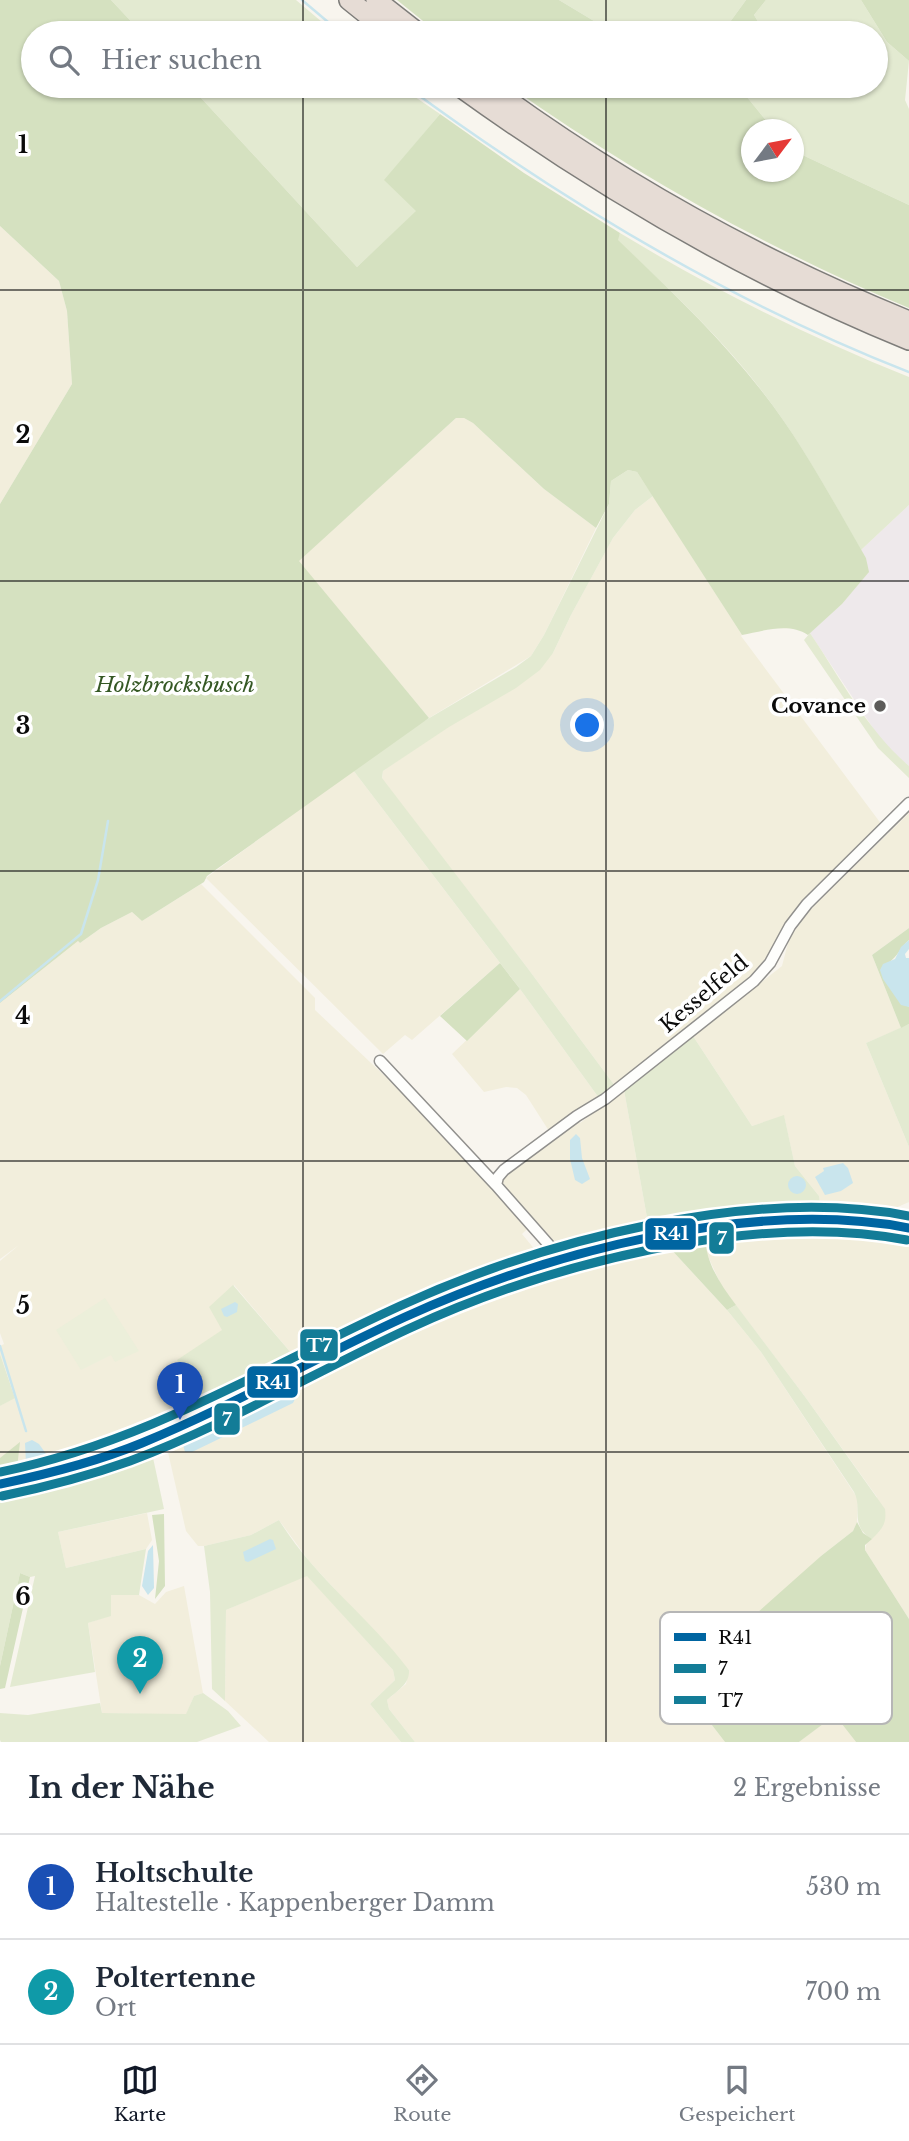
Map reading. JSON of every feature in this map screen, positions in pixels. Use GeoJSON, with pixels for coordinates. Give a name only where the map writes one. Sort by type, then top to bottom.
{"type":"FeatureCollection","features":[{"type":"Feature","properties":{"kind":"highway"},"geometry":{"type":"LineString","coordinates":[[349,0],[375,21]]}},
{"type":"Feature","properties":{"kind":"highway"},"geometry":{"type":"LineString","coordinates":[[376,0],[403,21]]}},
{"type":"Feature","properties":{"kind":"highway"},"geometry":{"type":"LineString","coordinates":[[477,98],[575,165],[690,235],[756,270],[909,340]]}},
{"type":"Feature","properties":{"kind":"highway"},"geometry":{"type":"LineString","coordinates":[[506,98],[570,142],[693,216],[762,253],[909,321]]}},
{"type":"Feature","properties":{"kind":"main road"},"geometry":{"type":"LineString","coordinates":[[0,1485],[76,1466],[142,1443],[427,1308],[557,1261],[677,1233],[779,1219],[849,1218],[909,1228]]}},
{"type":"Feature","properties":{"kind":"street","name":"Kesselfeld"},"geometry":{"type":"LineString","coordinates":[[496,1185],[504,1170],[524,1154],[606,1099],[754,981],[770,963],[790,926],[807,904],[909,803]]}},
{"type":"Feature","properties":{"kind":"street"},"geometry":{"type":"LineString","coordinates":[[380,1061],[550,1245],[557,1261]]}},
{"type":"Feature","properties":{"kind":"shaded area"},"geometry":{"type":"Polygon","coordinates":[[[0,226],[59,281],[67,311],[72,384],[0,504],[0,226]]]}},
{"type":"Feature","properties":{"kind":"shaded area"},"geometry":{"type":"Polygon","coordinates":[[[456,418],[464,418],[473,423],[544,489],[596,528],[531,656],[429,718],[298,561],[456,418]]]}},
{"type":"Feature","properties":{"kind":"shaded area"},"geometry":{"type":"Polygon","coordinates":[[[653,496],[741,636],[882,825],[802,904],[763,968],[615,1086],[382,779],[383,771],[553,653],[613,538],[635,510],[653,496]]]}},
{"type":"Feature","properties":{"kind":"shaded area"},"geometry":{"type":"Polygon","coordinates":[[[909,505],[909,766],[888,748],[875,731],[810,633],[842,604],[868,573],[866,558],[861,550],[909,505]]]}},
{"type":"Feature","properties":{"kind":"shaded area"},"geometry":{"type":"Polygon","coordinates":[[[353,770],[500,963],[412,1040],[405,1035],[383,1054],[206,878],[353,770]]]}},
{"type":"Feature","properties":{"kind":"shaded area"},"geometry":{"type":"Polygon","coordinates":[[[909,813],[909,928],[872,955],[901,1028],[866,1043],[909,1147],[909,1202],[893,1209],[820,1202],[819,1196],[795,1166],[784,1116],[752,1126],[693,1036],[782,966],[789,939],[809,911],[909,813]]]}},
{"type":"Feature","properties":{"kind":"shaded area"},"geometry":{"type":"Polygon","coordinates":[[[201,884],[315,998],[315,1010],[407,1097],[498,1195],[528,1228],[522,1234],[536,1251],[435,1287],[292,1354],[234,1285],[223,1330],[234,1386],[114,1442],[40,1463],[0,1471],[0,1406],[15,1397],[0,1354],[0,1346],[4,1344],[0,1333],[0,1261],[19,1245],[0,1259],[0,1003],[78,941],[80,943],[101,928],[132,912],[142,921],[201,884]]]}},
{"type":"Feature","properties":{"kind":"shaded area"},"geometry":{"type":"Polygon","coordinates":[[[520,989],[599,1098],[549,1131],[526,1095],[517,1088],[506,1087],[484,1092],[452,1054],[520,989]]]}},
{"type":"Feature","properties":{"kind":"shaded area"},"geometry":{"type":"Polygon","coordinates":[[[624,1090],[648,1223],[558,1245],[503,1185],[502,1179],[506,1172],[576,1119],[580,1123],[624,1090]]]}},
{"type":"Feature","properties":{"kind":"shaded area"},"geometry":{"type":"Polygon","coordinates":[[[810,1227],[909,1238],[909,1619],[865,1550],[877,1497],[722,1287],[706,1252],[705,1239],[810,1227]]]}},
{"type":"Feature","properties":{"kind":"shaded area"},"geometry":{"type":"Polygon","coordinates":[[[668,1246],[727,1310],[761,1352],[858,1499],[857,1522],[853,1531],[821,1556],[767,1612],[660,1612],[660,1724],[711,1724],[725,1742],[415,1742],[389,1709],[387,1700],[406,1684],[409,1670],[309,1561],[279,1520],[251,1535],[198,1546],[186,1531],[167,1448],[171,1442],[404,1330],[471,1301],[570,1269],[668,1246]]]}},
{"type":"Feature","properties":{"kind":"shaded area"},"geometry":{"type":"Polygon","coordinates":[[[147,1513],[152,1540],[146,1549],[66,1568],[58,1532],[147,1513]]]}},
{"type":"Feature","properties":{"kind":"shaded area"},"geometry":{"type":"Polygon","coordinates":[[[307,1575],[393,1670],[395,1680],[370,1704],[401,1742],[269,1742],[225,1701],[226,1610],[307,1575]]]}},
{"type":"Feature","properties":{"kind":"shaded area"},"geometry":{"type":"Polygon","coordinates":[[[184,1586],[203,1693],[194,1696],[186,1715],[102,1713],[88,1623],[111,1615],[110,1595],[139,1595],[155,1604],[166,1592],[184,1586]]]}},
{"type":"Feature","properties":{"kind":"shaded area"},"geometry":{"type":"Polygon","coordinates":[[[822,1724],[842,1724],[856,1742],[799,1742],[822,1724]]]}},
{"type":"Feature","properties":{"kind":"green space","name":"Holzbrocksbusch"},"geometry":{"type":"Polygon","coordinates":[[[0,0],[111,0],[131,21],[21,21],[21,98],[201,98],[357,267],[416,211],[384,180],[440,114],[524,173],[620,233],[618,240],[710,331],[776,410],[804,451],[866,558],[869,572],[842,604],[808,635],[784,628],[742,635],[637,472],[628,470],[611,481],[609,504],[596,528],[544,489],[473,423],[464,418],[456,418],[299,561],[429,718],[207,876],[204,882],[142,921],[132,912],[101,928],[80,943],[78,941],[0,1003],[0,504],[72,384],[67,311],[59,281],[0,226],[0,0]]]}},
{"type":"Feature","properties":{"kind":"green space"},"geometry":{"type":"Polygon","coordinates":[[[111,0],[296,0],[321,21],[131,21],[111,0]]]}},
{"type":"Feature","properties":{"kind":"green space"},"geometry":{"type":"Polygon","coordinates":[[[397,0],[559,0],[594,21],[423,21],[397,0]]]}},
{"type":"Feature","properties":{"kind":"green space"},"geometry":{"type":"Polygon","coordinates":[[[559,0],[746,0],[731,21],[594,21],[559,0]]]}},
{"type":"Feature","properties":{"kind":"green space"},"geometry":{"type":"Polygon","coordinates":[[[746,0],[766,0],[754,15],[758,21],[731,21],[746,0]]]}},
{"type":"Feature","properties":{"kind":"green space"},"geometry":{"type":"Polygon","coordinates":[[[766,0],[861,0],[874,21],[758,21],[754,15],[766,0]]]}},
{"type":"Feature","properties":{"kind":"green space"},"geometry":{"type":"Polygon","coordinates":[[[861,0],[909,0],[909,61],[888,43],[888,21],[874,21],[861,0]]]}},
{"type":"Feature","properties":{"kind":"green space"},"geometry":{"type":"Polygon","coordinates":[[[888,43],[909,61],[905,100],[909,109],[909,205],[804,156],[804,119],[765,119],[748,98],[888,98],[888,43]]]}},
{"type":"Feature","properties":{"kind":"green space"},"geometry":{"type":"Polygon","coordinates":[[[201,98],[417,98],[440,114],[385,180],[417,211],[357,267],[201,98]]]}},
{"type":"Feature","properties":{"kind":"green space"},"geometry":{"type":"Polygon","coordinates":[[[527,98],[748,98],[765,119],[741,119],[741,182],[804,182],[804,156],[909,205],[909,308],[753,235],[604,150],[527,98]]]}},
{"type":"Feature","properties":{"kind":"green space"},"geometry":{"type":"Polygon","coordinates":[[[620,233],[690,274],[762,311],[909,377],[909,505],[861,550],[802,449],[762,391],[711,331],[617,240],[620,233]]]}},
{"type":"Feature","properties":{"kind":"green space"},"geometry":{"type":"Polygon","coordinates":[[[628,470],[637,472],[653,496],[635,510],[613,538],[553,653],[540,670],[516,688],[449,727],[383,771],[382,778],[615,1086],[599,1098],[520,989],[353,770],[409,730],[531,656],[609,504],[611,481],[628,470]]]}},
{"type":"Feature","properties":{"kind":"green space"},"geometry":{"type":"Polygon","coordinates":[[[810,633],[867,720],[909,766],[909,778],[878,748],[804,640],[810,633]]]}},
{"type":"Feature","properties":{"kind":"green space"},"geometry":{"type":"Polygon","coordinates":[[[909,928],[909,940],[888,963],[909,1007],[909,1024],[901,1028],[872,955],[909,928]]]}},
{"type":"Feature","properties":{"kind":"green space"},"geometry":{"type":"Polygon","coordinates":[[[500,963],[520,989],[467,1041],[440,1016],[500,963]]]}},
{"type":"Feature","properties":{"kind":"green space"},"geometry":{"type":"Polygon","coordinates":[[[909,1024],[909,1147],[866,1043],[909,1024]]]}},
{"type":"Feature","properties":{"kind":"green space"},"geometry":{"type":"Polygon","coordinates":[[[693,1036],[752,1126],[784,1115],[795,1166],[819,1196],[820,1202],[757,1204],[648,1223],[624,1090],[693,1036]]]}},
{"type":"Feature","properties":{"kind":"green space"},"geometry":{"type":"Polygon","coordinates":[[[705,1239],[712,1266],[736,1305],[727,1310],[668,1246],[705,1239]]]}},
{"type":"Feature","properties":{"kind":"green space"},"geometry":{"type":"Polygon","coordinates":[[[233,1285],[292,1354],[292,1359],[199,1403],[177,1360],[222,1330],[209,1307],[233,1285]]]}},
{"type":"Feature","properties":{"kind":"green space"},"geometry":{"type":"Polygon","coordinates":[[[105,1298],[139,1351],[115,1362],[111,1355],[81,1370],[56,1330],[105,1298]]]}},
{"type":"Feature","properties":{"kind":"green space"},"geometry":{"type":"Polygon","coordinates":[[[736,1305],[885,1509],[883,1526],[872,1539],[865,1534],[859,1523],[854,1492],[761,1352],[727,1310],[736,1305]]]}},
{"type":"Feature","properties":{"kind":"green space"},"geometry":{"type":"Polygon","coordinates":[[[0,1354],[15,1398],[0,1406],[0,1354]]]}},
{"type":"Feature","properties":{"kind":"green space"},"geometry":{"type":"Polygon","coordinates":[[[20,1442],[17,1468],[0,1471],[0,1458],[20,1442]]]}},
{"type":"Feature","properties":{"kind":"green space"},"geometry":{"type":"Polygon","coordinates":[[[152,1453],[164,1509],[58,1532],[66,1568],[146,1549],[139,1595],[111,1595],[111,1616],[88,1623],[95,1672],[10,1687],[35,1576],[20,1573],[0,1666],[0,1496],[152,1453]]]}},
{"type":"Feature","properties":{"kind":"green space"},"geometry":{"type":"Polygon","coordinates":[[[164,1514],[165,1586],[155,1599],[159,1561],[152,1515],[164,1514]]]}},
{"type":"Feature","properties":{"kind":"green space"},"geometry":{"type":"Polygon","coordinates":[[[279,1520],[308,1560],[377,1632],[409,1670],[405,1683],[387,1700],[389,1709],[415,1742],[401,1742],[370,1704],[395,1680],[393,1670],[307,1576],[226,1610],[225,1701],[212,1689],[210,1592],[204,1546],[251,1535],[279,1520]]]}},
{"type":"Feature","properties":{"kind":"green space"},"geometry":{"type":"Polygon","coordinates":[[[857,1522],[863,1533],[872,1539],[865,1545],[865,1550],[909,1619],[909,1742],[856,1742],[842,1724],[892,1724],[892,1612],[758,1612],[853,1531],[857,1522]]]}},
{"type":"Feature","properties":{"kind":"green space"},"geometry":{"type":"Polygon","coordinates":[[[20,1573],[30,1577],[5,1688],[0,1689],[0,1666],[20,1573]]]}},
{"type":"Feature","properties":{"kind":"green space"},"geometry":{"type":"Polygon","coordinates":[[[203,1693],[228,1711],[241,1726],[197,1742],[0,1740],[0,1713],[28,1715],[100,1703],[102,1713],[186,1714],[194,1696],[203,1693]]]}},
{"type":"Feature","properties":{"kind":"green space"},"geometry":{"type":"Polygon","coordinates":[[[711,1724],[823,1724],[799,1742],[725,1742],[711,1724]]]}},
{"type":"Feature","properties":{"kind":"water"},"geometry":{"type":"Polygon","coordinates":[[[909,940],[909,949],[905,954],[906,958],[909,958],[909,1007],[901,1005],[880,970],[883,964],[895,959],[901,947],[909,940]]]}},
{"type":"Feature","properties":{"kind":"water"},"geometry":{"type":"Polygon","coordinates":[[[576,1134],[580,1138],[582,1158],[590,1179],[582,1184],[575,1180],[570,1159],[570,1140],[576,1134]]]}},
{"type":"Feature","properties":{"kind":"water"},"geometry":{"type":"Polygon","coordinates":[[[843,1163],[848,1168],[853,1183],[841,1191],[825,1195],[815,1177],[824,1171],[823,1168],[843,1163]]]}},
{"type":"Feature","properties":{"kind":"water"},"geometry":{"type":"Polygon","coordinates":[[[797,1176],[803,1179],[806,1185],[803,1191],[797,1194],[791,1191],[788,1185],[791,1179],[797,1176]]]}},
{"type":"Feature","properties":{"kind":"water"},"geometry":{"type":"Polygon","coordinates":[[[235,1302],[238,1304],[237,1312],[224,1316],[221,1309],[235,1302]]]}},
{"type":"Feature","properties":{"kind":"water"},"geometry":{"type":"Polygon","coordinates":[[[291,1392],[296,1397],[293,1403],[192,1452],[185,1452],[184,1442],[281,1394],[291,1392]]]}},
{"type":"Feature","properties":{"kind":"water"},"geometry":{"type":"Polygon","coordinates":[[[32,1440],[39,1444],[49,1458],[26,1464],[25,1443],[32,1440]]]}},
{"type":"Feature","properties":{"kind":"water"},"geometry":{"type":"Polygon","coordinates":[[[270,1539],[276,1549],[245,1561],[243,1552],[270,1539]]]}},
{"type":"Feature","properties":{"kind":"water"},"geometry":{"type":"Polygon","coordinates":[[[153,1545],[154,1588],[148,1595],[142,1586],[148,1551],[153,1545]]]}},
{"type":"Feature","properties":{"kind":"waterway"},"geometry":{"type":"LineString","coordinates":[[302,0],[327,21]]}},
{"type":"Feature","properties":{"kind":"waterway"},"geometry":{"type":"LineString","coordinates":[[423,98],[525,169],[649,246],[777,314],[909,372]]}},
{"type":"Feature","properties":{"kind":"waterway"},"geometry":{"type":"LineString","coordinates":[[0,1001],[81,934],[98,880],[108,821]]}},
{"type":"Feature","properties":{"kind":"waterway"},"geometry":{"type":"LineString","coordinates":[[0,1346],[26,1431]]}},
{"type":"Feature","properties":{"kind":"waterway"},"geometry":{"type":"LineString","coordinates":[[49,1458],[114,1441],[231,1388]]}},
{"type":"Feature","properties":{"kind":"transit line","name":"T7"},"geometry":{"type":"LineString","coordinates":[[0,1472],[54,1459],[106,1442],[205,1401],[400,1306],[518,1260],[583,1241],[649,1225],[716,1214],[783,1208],[848,1209],[909,1216]]}},
{"type":"Feature","properties":{"kind":"transit line","name":"R41"},"geometry":{"type":"LineString","coordinates":[[0,1484],[72,1467],[142,1443],[405,1317],[522,1271],[586,1252],[718,1226],[784,1220],[848,1221],[909,1228]]}},
{"type":"Feature","properties":{"kind":"transit line","name":"7"},"geometry":{"type":"LineString","coordinates":[[2,1496],[98,1472],[166,1447],[463,1305],[587,1265],[652,1249],[718,1238],[784,1233],[847,1233],[907,1240]]}},
{"type":"Feature","properties":{"kind":"place","name":"Covance"},"geometry":{"type":"Point","coordinates":[880,706]}},
{"type":"Feature","properties":{"kind":"place","name":"Holtschulte"},"geometry":{"type":"Point","coordinates":[180,1420]}},
{"type":"Feature","properties":{"kind":"place","name":"Poltertenne"},"geometry":{"type":"Point","coordinates":[140,1694]}}]}
